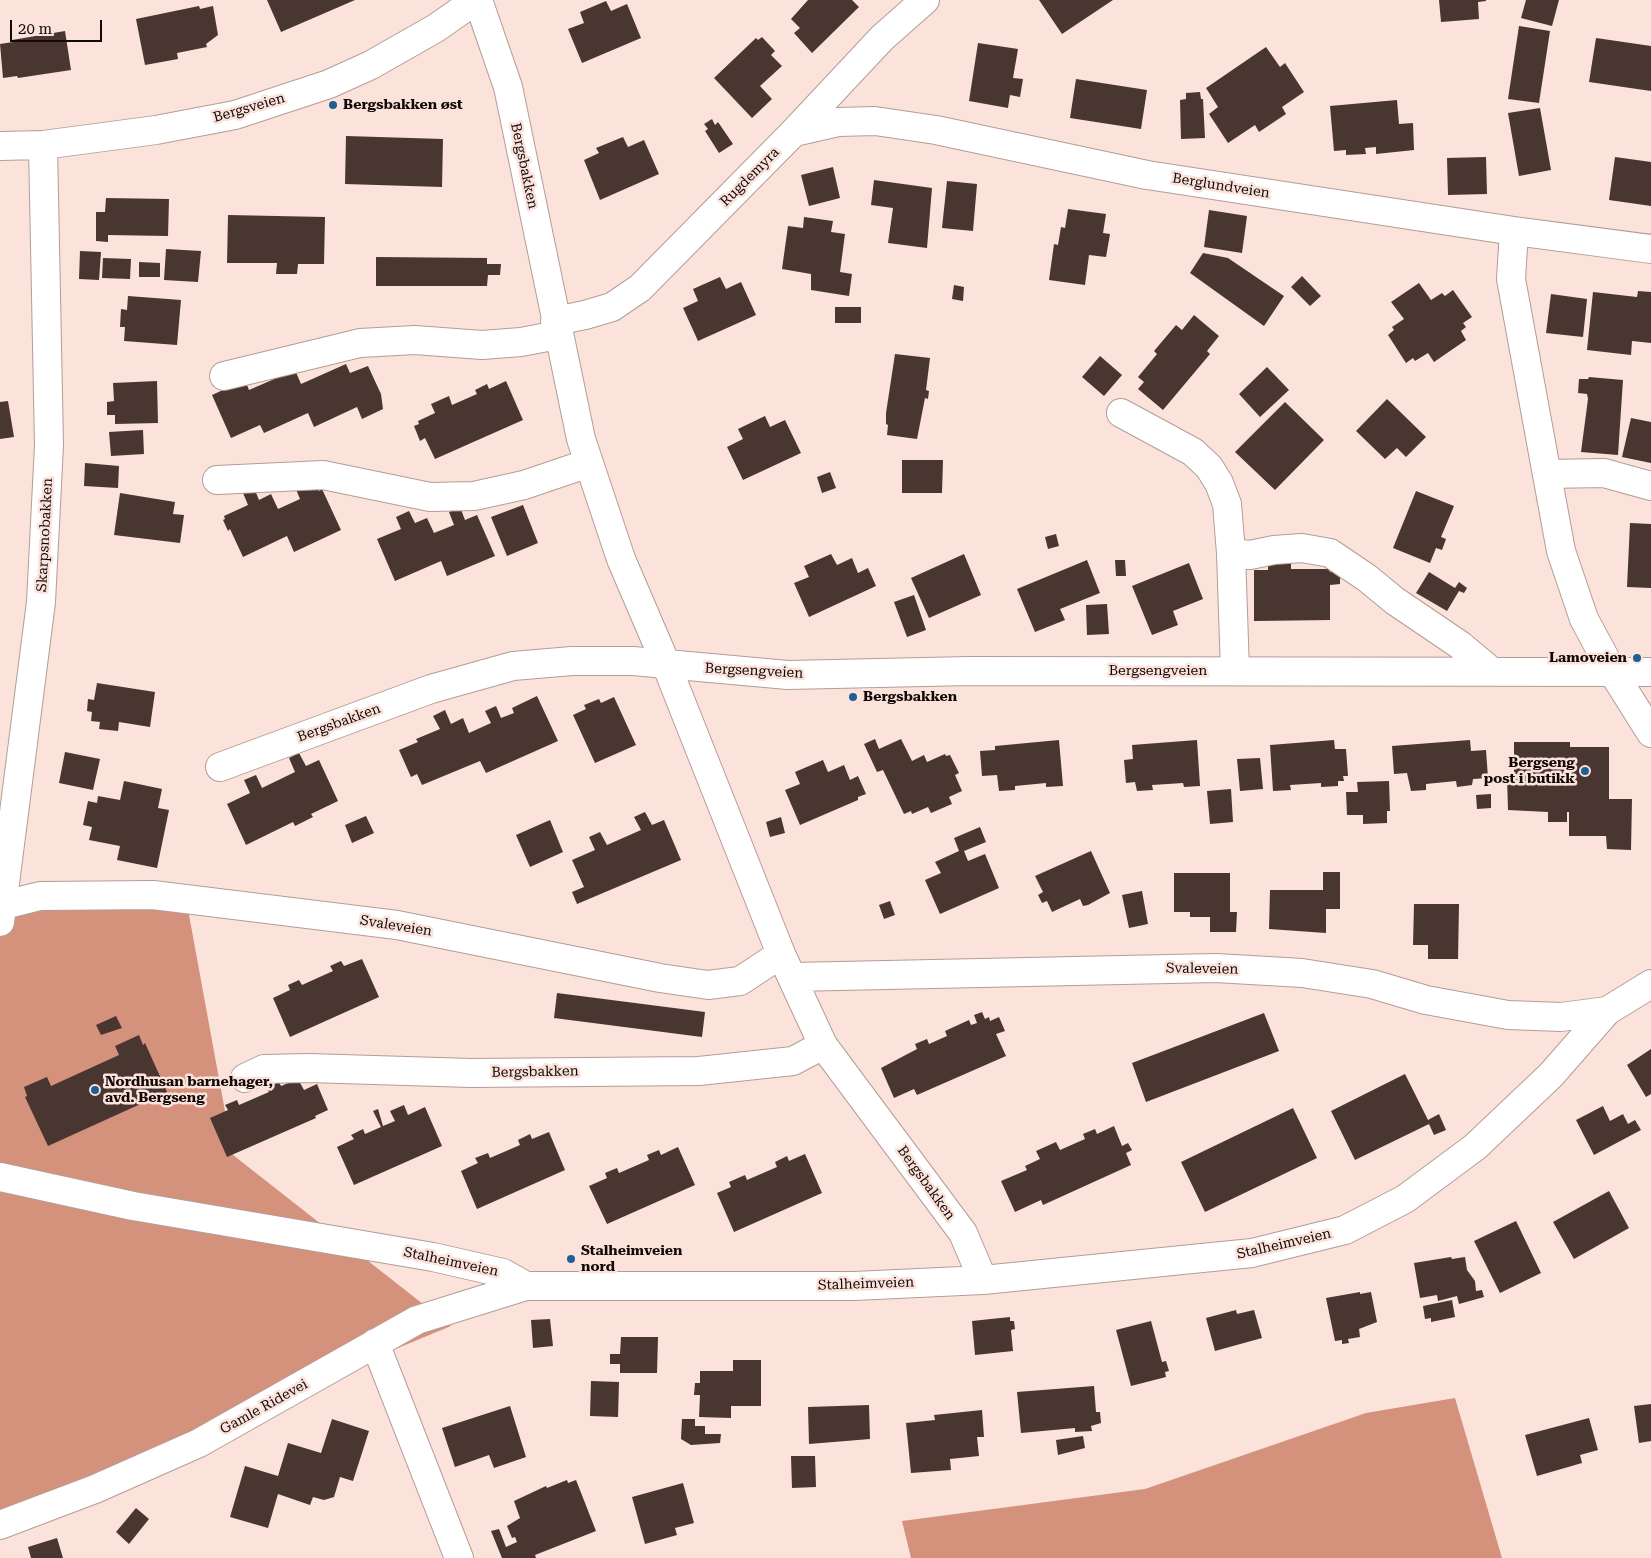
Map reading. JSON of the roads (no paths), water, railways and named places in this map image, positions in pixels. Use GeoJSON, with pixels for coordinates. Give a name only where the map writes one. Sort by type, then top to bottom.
{"type":"FeatureCollection","features":[{"type":"Feature","properties":{"kind":"street","name":"Bergsveien"},"geometry":{"type":"LineString","coordinates":[[0,146],[43,144],[156,130],[244,112],[329,84],[372,65],[436,28],[477,0]]}},
{"type":"Feature","properties":{"kind":"street","name":"Bergsbakken"},"geometry":{"type":"LineString","coordinates":[[477,0],[508,88],[581,439],[621,560],[666,664],[786,965],[823,1045],[963,1233],[983,1280]]}},
{"type":"Feature","properties":{"kind":"street","name":"Rugdemyra"},"geometry":{"type":"LineString","coordinates":[[557,328],[585,315],[612,307],[640,288],[794,132],[882,38],[924,0]]}},
{"type":"Feature","properties":{"kind":"street","name":"Berglundveien"},"geometry":{"type":"LineString","coordinates":[[794,132],[838,122],[875,121],[936,130],[1147,175],[1514,231],[1651,249]]}},
{"type":"Feature","properties":{"kind":"street","name":"Skarpsnobakken"},"geometry":{"type":"LineString","coordinates":[[0,911],[42,582],[49,445],[43,144]]}},
{"type":"Feature","properties":{"kind":"street"},"geometry":{"type":"LineString","coordinates":[[1514,231],[1512,279],[1561,551],[1584,619],[1612,671],[1651,733]]}},
{"type":"Feature","properties":{"kind":"street"},"geometry":{"type":"LineString","coordinates":[[224,376],[360,343],[415,340],[482,345],[521,342],[557,328]]}},
{"type":"Feature","properties":{"kind":"street"},"geometry":{"type":"LineString","coordinates":[[1121,413],[1192,452],[1209,467],[1219,483],[1227,504],[1232,554],[1235,671]]}},
{"type":"Feature","properties":{"kind":"street"},"geometry":{"type":"LineString","coordinates":[[217,480],[324,475],[430,497],[474,496],[524,484],[589,463]]}},
{"type":"Feature","properties":{"kind":"street"},"geometry":{"type":"LineString","coordinates":[[1547,474],[1604,473],[1651,486]]}},
{"type":"Feature","properties":{"kind":"street"},"geometry":{"type":"LineString","coordinates":[[1232,554],[1250,555],[1274,550],[1302,548],[1318,549],[1330,553],[1367,578],[1395,601],[1460,645],[1491,671]]}},
{"type":"Feature","properties":{"kind":"street","name":"Bergsbakken"},"geometry":{"type":"LineString","coordinates":[[220,766],[431,689],[513,666],[572,661],[633,661],[666,664]]}},
{"type":"Feature","properties":{"kind":"street","name":"Bergsengveien"},"geometry":{"type":"LineString","coordinates":[[666,664],[788,675],[970,671],[1651,672]]}},
{"type":"Feature","properties":{"kind":"street","name":"Svaleveien"},"geometry":{"type":"LineString","coordinates":[[0,911],[40,896],[152,895],[397,925],[660,978],[708,984],[740,981],[786,965],[1216,968],[1302,973],[1372,984],[1426,1000],[1508,1015],[1561,1017],[1606,1011]]}},
{"type":"Feature","properties":{"kind":"street","name":"Stalheimveien"},"geometry":{"type":"LineString","coordinates":[[0,1177],[133,1206],[433,1256],[503,1272],[526,1286],[854,1286],[983,1280],[1252,1253],[1345,1230],[1405,1199],[1474,1147],[1551,1075],[1606,1011],[1651,984]]}},
{"type":"Feature","properties":{"kind":"street","name":"Bergsbakken"},"geometry":{"type":"LineString","coordinates":[[245,1078],[264,1069],[471,1073],[699,1071],[793,1061],[823,1045]]}},
{"type":"Feature","properties":{"kind":"street","name":"Gamle Ridevei"},"geometry":{"type":"LineString","coordinates":[[0,1525],[95,1489],[199,1443],[417,1320],[526,1286]]}},
{"type":"Feature","properties":{"kind":"street"},"geometry":{"type":"LineString","coordinates":[[375,1343],[459,1558]]}},
{"type":"Feature","properties":{"kind":"place","name":"Bergsbakken øst"},"geometry":{"type":"Point","coordinates":[333,105]}},
{"type":"Feature","properties":{"kind":"place","name":"Lamoveien"},"geometry":{"type":"Point","coordinates":[1637,658]}},
{"type":"Feature","properties":{"kind":"place","name":"Bergsbakken"},"geometry":{"type":"Point","coordinates":[853,697]}},
{"type":"Feature","properties":{"kind":"place","name":"Bergseng post i butikk"},"geometry":{"type":"Point","coordinates":[1585,771]}},
{"type":"Feature","properties":{"kind":"place","name":"Nordhusan barnehager, avd. Bergseng"},"geometry":{"type":"Point","coordinates":[95,1090]}},
{"type":"Feature","properties":{"kind":"place","name":"Stalheimveien nord"},"geometry":{"type":"Point","coordinates":[571,1259]}}]}
